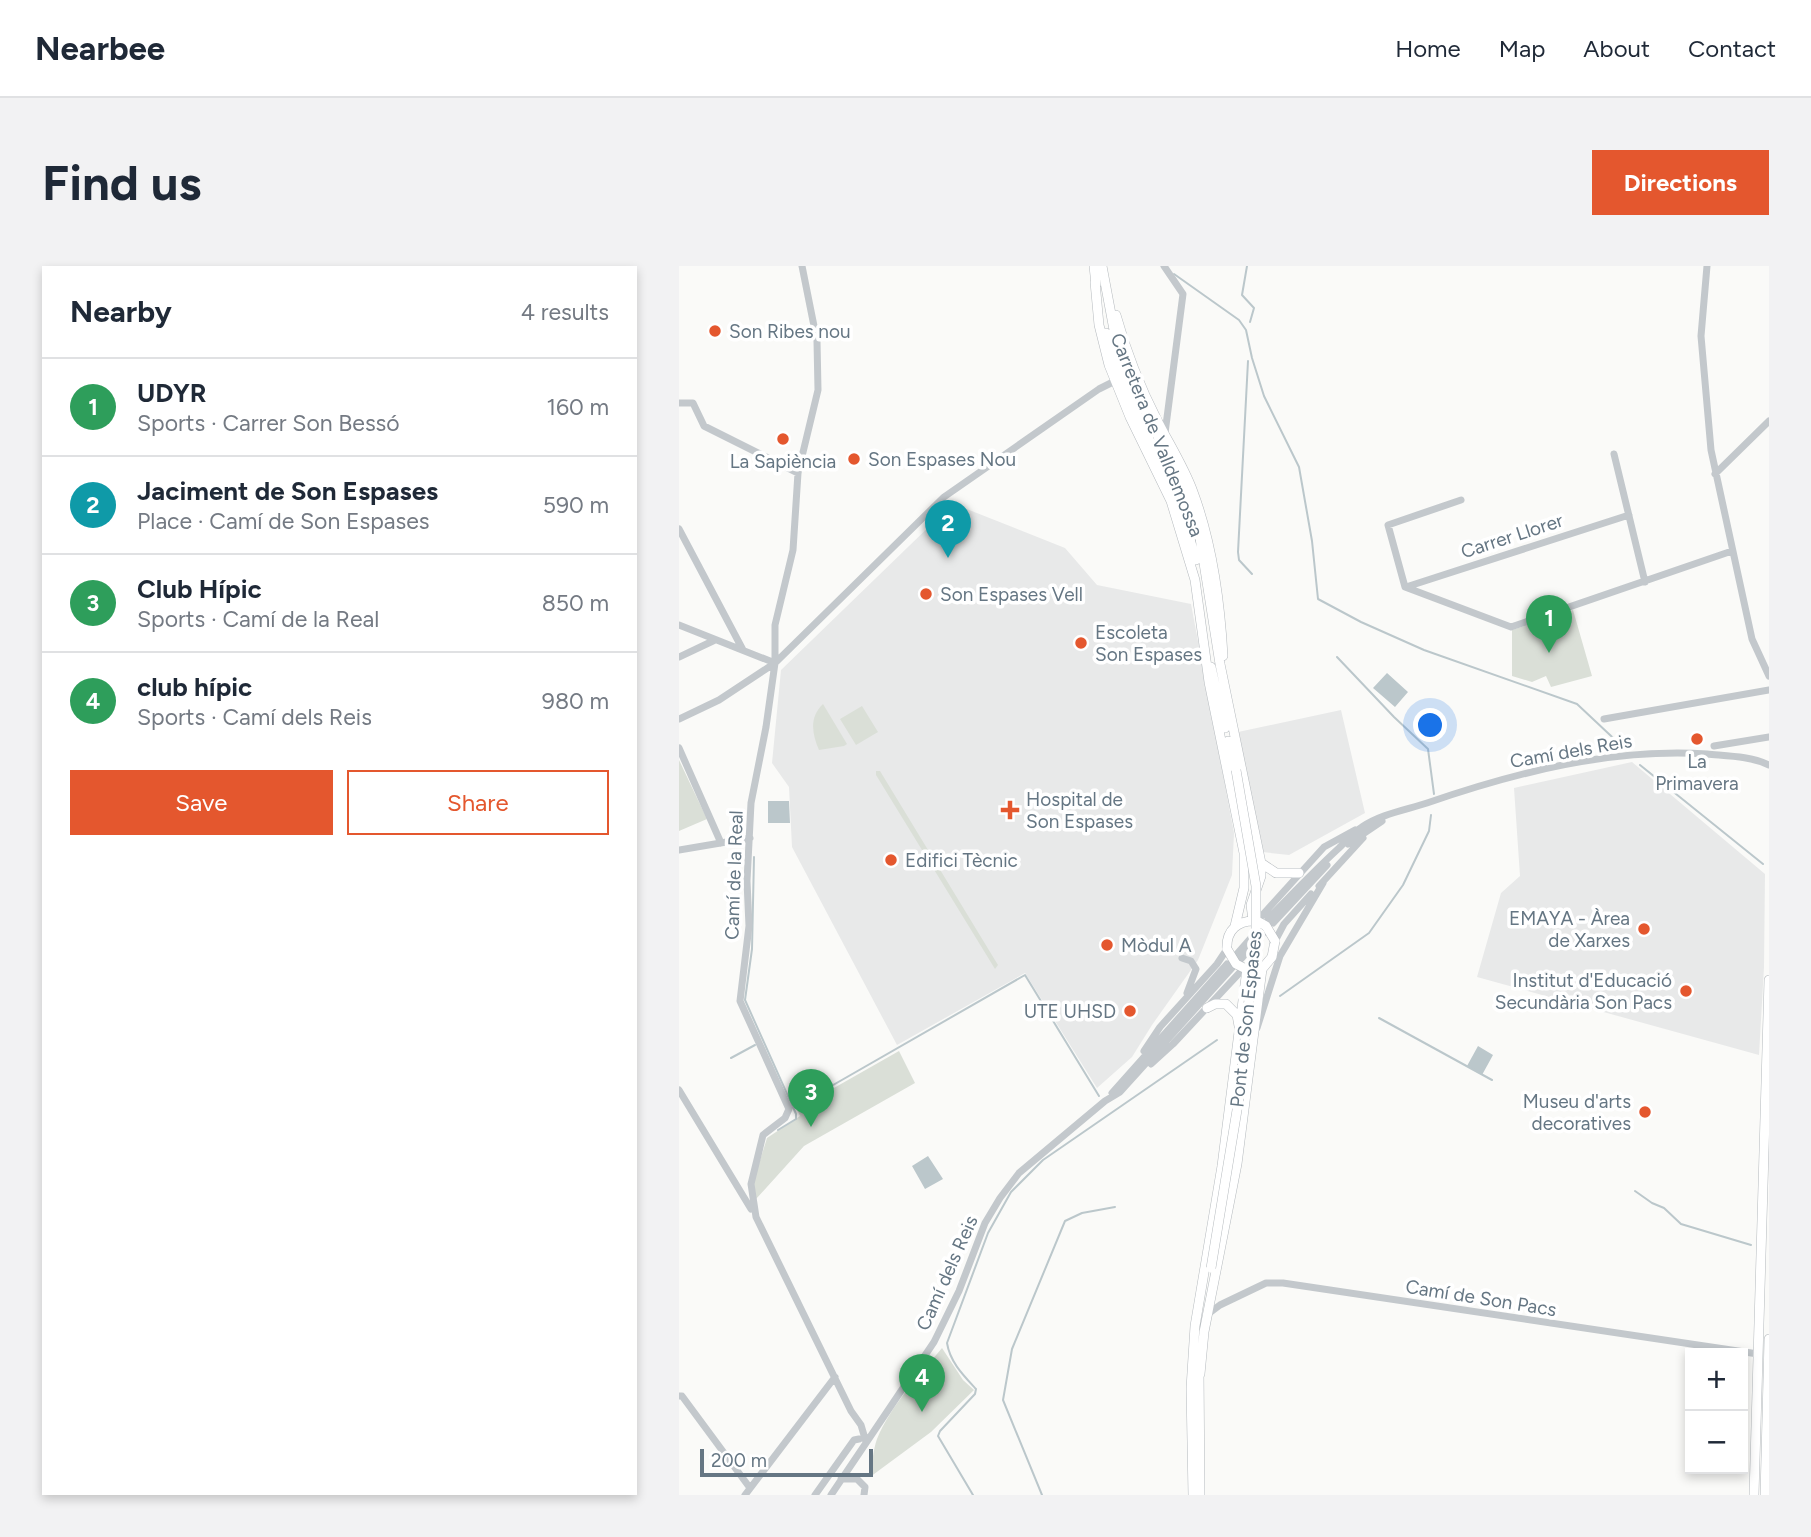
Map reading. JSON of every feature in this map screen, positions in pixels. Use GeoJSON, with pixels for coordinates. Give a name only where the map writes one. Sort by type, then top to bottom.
{"type":"FeatureCollection","features":[{"type":"Feature","properties":{"kind":"main road","name":"Carretera de Valldemossa"},"geometry":{"type":"LineString","coordinates":[[1094,266],[1101,314],[1122,382],[1180,505],[1197,565],[1216,666]]}},
{"type":"Feature","properties":{"kind":"main road","name":"Carretera de Valldemossa"},"geometry":{"type":"LineString","coordinates":[[1103,266],[1114,330],[1128,373],[1188,500],[1200,538],[1216,646],[1216,666]]}},
{"type":"Feature","properties":{"kind":"main road"},"geometry":{"type":"LineString","coordinates":[[1103,266],[1135,369],[1193,492],[1212,564],[1222,628],[1226,692],[1261,863],[1261,876],[1251,905],[1275,941],[1272,957],[1262,969],[1237,1164],[1207,1315],[1200,1374]]}},
{"type":"Feature","properties":{"kind":"main road"},"geometry":{"type":"LineString","coordinates":[[1095,282],[1099,325],[1115,381],[1171,501],[1195,580],[1209,682],[1244,853],[1244,888],[1235,926],[1228,937],[1227,949],[1236,964],[1264,965]]}},
{"type":"Feature","properties":{"kind":"main road"},"geometry":{"type":"LineString","coordinates":[[1216,666],[1226,692]]}},
{"type":"Feature","properties":{"kind":"main road"},"geometry":{"type":"LineString","coordinates":[[1216,666],[1224,752]]}},
{"type":"Feature","properties":{"kind":"main road","name":"Pont de Son Espases"},"geometry":{"type":"LineString","coordinates":[[1211,1268],[1239,1098],[1256,930],[1256,886],[1216,666]]}},
{"type":"Feature","properties":{"kind":"main road"},"geometry":{"type":"LineString","coordinates":[[1261,863],[1276,873],[1299,873]]}},
{"type":"Feature","properties":{"kind":"main road"},"geometry":{"type":"LineString","coordinates":[[1235,926],[1241,922],[1263,924]]}},
{"type":"Feature","properties":{"kind":"main road"},"geometry":{"type":"LineString","coordinates":[[1193,1495],[1191,1388],[1194,1344],[1238,1053],[1242,963]]}},
{"type":"Feature","properties":{"kind":"main road"},"geometry":{"type":"LineString","coordinates":[[1754,1495],[1769,980]]}},
{"type":"Feature","properties":{"kind":"main road"},"geometry":{"type":"LineString","coordinates":[[1207,1008],[1215,1004],[1226,1004],[1237,1015],[1238,1053]]}},
{"type":"Feature","properties":{"kind":"main road"},"geometry":{"type":"LineString","coordinates":[[1194,1344],[1211,1268]]}},
{"type":"Feature","properties":{"kind":"main road"},"geometry":{"type":"LineString","coordinates":[[1201,1495],[1201,1343],[1211,1268]]}},
{"type":"Feature","properties":{"kind":"main road"},"geometry":{"type":"LineString","coordinates":[[1765,1495],[1769,1339]]}},
{"type":"Feature","properties":{"kind":"street","name":"Camí de la Real"},"geometry":{"type":"LineString","coordinates":[[802,266],[817,341],[818,390],[798,473],[793,550],[775,625],[775,663],[751,803],[747,881],[749,926],[740,1001],[789,1108],[785,1118],[763,1135],[751,1184],[755,1217],[856,1419],[863,1440]]}},
{"type":"Feature","properties":{"kind":"street"},"geometry":{"type":"LineString","coordinates":[[1164,266],[1183,294],[1165,433]]}},
{"type":"Feature","properties":{"kind":"street"},"geometry":{"type":"LineString","coordinates":[[1707,266],[1701,336],[1711,450],[1752,639],[1769,676]]}},
{"type":"Feature","properties":{"kind":"street"},"geometry":{"type":"LineString","coordinates":[[679,719],[719,700],[775,663],[944,496],[1099,389],[1115,381]]}},
{"type":"Feature","properties":{"kind":"street"},"geometry":{"type":"LineString","coordinates":[[679,403],[692,403],[704,426],[798,473]]}},
{"type":"Feature","properties":{"kind":"street"},"geometry":{"type":"LineString","coordinates":[[1715,474],[1769,421]]}},
{"type":"Feature","properties":{"kind":"street"},"geometry":{"type":"LineString","coordinates":[[1614,454],[1645,582]]}},
{"type":"Feature","properties":{"kind":"street"},"geometry":{"type":"LineString","coordinates":[[1461,500],[1388,525],[1405,587],[1511,627],[1732,551]]}},
{"type":"Feature","properties":{"kind":"street","name":"Carrer Llorer"},"geometry":{"type":"LineString","coordinates":[[1405,587],[1629,515]]}},
{"type":"Feature","properties":{"kind":"street"},"geometry":{"type":"LineString","coordinates":[[679,529],[743,650]]}},
{"type":"Feature","properties":{"kind":"street"},"geometry":{"type":"LineString","coordinates":[[679,625],[775,663]]}},
{"type":"Feature","properties":{"kind":"street"},"geometry":{"type":"LineString","coordinates":[[679,657],[715,639]]}},
{"type":"Feature","properties":{"kind":"street"},"geometry":{"type":"LineString","coordinates":[[1605,719],[1769,691]]}},
{"type":"Feature","properties":{"kind":"street"},"geometry":{"type":"LineString","coordinates":[[1714,746],[1769,737]]}},
{"type":"Feature","properties":{"kind":"street"},"geometry":{"type":"LineString","coordinates":[[679,748],[721,843]]}},
{"type":"Feature","properties":{"kind":"street","name":"Camí dels Reis"},"geometry":{"type":"LineString","coordinates":[[1138,1068],[1173,1044],[1207,1008],[1242,963],[1263,924],[1310,874],[1362,827],[1394,813],[1528,771],[1637,754],[1688,753],[1758,760]]}},
{"type":"Feature","properties":{"kind":"street"},"geometry":{"type":"LineString","coordinates":[[1758,760],[1769,757]]}},
{"type":"Feature","properties":{"kind":"street"},"geometry":{"type":"LineString","coordinates":[[1758,760],[1769,765]]}},
{"type":"Feature","properties":{"kind":"street","name":"Camí dels Reis"},"geometry":{"type":"LineString","coordinates":[[1263,924],[1345,847],[1394,813]]}},
{"type":"Feature","properties":{"kind":"street"},"geometry":{"type":"LineString","coordinates":[[1275,941],[1284,924],[1375,826]]}},
{"type":"Feature","properties":{"kind":"street"},"geometry":{"type":"LineString","coordinates":[[1263,924],[1299,873],[1324,847],[1362,827]]}},
{"type":"Feature","properties":{"kind":"street"},"geometry":{"type":"LineString","coordinates":[[679,850],[750,838]]}},
{"type":"Feature","properties":{"kind":"street"},"geometry":{"type":"LineString","coordinates":[[1254,1035],[1280,956],[1322,883]]}},
{"type":"Feature","properties":{"kind":"street"},"geometry":{"type":"LineString","coordinates":[[1138,1068],[1160,1027],[1217,964],[1227,949]]}},
{"type":"Feature","properties":{"kind":"street"},"geometry":{"type":"LineString","coordinates":[[1182,958],[1191,961],[1196,968],[1191,988],[1182,1003]]}},
{"type":"Feature","properties":{"kind":"street","name":"Camí dels Reis"},"geometry":{"type":"LineString","coordinates":[[831,1495],[854,1460],[863,1440],[881,1420],[934,1342],[947,1319],[985,1223],[1000,1198],[1019,1173],[1105,1101],[1120,1092],[1138,1068],[1230,966]]}},
{"type":"Feature","properties":{"kind":"street"},"geometry":{"type":"LineString","coordinates":[[679,1090],[755,1217]]}},
{"type":"Feature","properties":{"kind":"street","name":"Camí de Son Pacs"},"geometry":{"type":"LineString","coordinates":[[1207,1315],[1220,1305],[1266,1283],[1283,1283],[1758,1354]]}},
{"type":"Feature","properties":{"kind":"street"},"geometry":{"type":"LineString","coordinates":[[745,1495],[835,1377]]}},
{"type":"Feature","properties":{"kind":"street"},"geometry":{"type":"LineString","coordinates":[[680,1396],[750,1488]]}},
{"type":"Feature","properties":{"kind":"street"},"geometry":{"type":"LineString","coordinates":[[856,1419],[872,1427],[881,1420]]}},
{"type":"Feature","properties":{"kind":"street"},"geometry":{"type":"LineString","coordinates":[[815,1495],[855,1440],[863,1440]]}},
{"type":"Feature","properties":{"kind":"street"},"geometry":{"type":"LineString","coordinates":[[841,1479],[857,1479],[865,1487],[864,1495]]}},
{"type":"Feature","properties":{"kind":"shaded area","name":"Hospital de Son Espases"},"geometry":{"type":"Polygon","coordinates":[[[949,502],[1065,548],[1097,585],[1191,604],[1234,833],[1232,875],[1198,960],[1132,1057],[1097,1088],[1025,973],[897,1045],[792,847],[789,787],[772,763],[781,670],[940,516],[949,502]]]}},
{"type":"Feature","properties":{"kind":"shaded area"},"geometry":{"type":"Polygon","coordinates":[[[1573,610],[1592,676],[1551,687],[1546,676],[1532,682],[1512,676],[1512,630],[1573,610]]]}},
{"type":"Feature","properties":{"kind":"shaded area"},"geometry":{"type":"Polygon","coordinates":[[[1387,673],[1408,692],[1395,707],[1373,688],[1387,673]]]}},
{"type":"Feature","properties":{"kind":"shaded area"},"geometry":{"type":"Polygon","coordinates":[[[823,704],[847,744],[844,746],[819,750],[813,726],[815,714],[823,704]]]}},
{"type":"Feature","properties":{"kind":"shaded area"},"geometry":{"type":"Polygon","coordinates":[[[862,706],[878,732],[856,745],[840,719],[862,706]]]}},
{"type":"Feature","properties":{"kind":"shaded area"},"geometry":{"type":"Polygon","coordinates":[[[1341,710],[1365,813],[1289,855],[1262,852],[1238,732],[1341,710]]]}},
{"type":"Feature","properties":{"kind":"shaded area"},"geometry":{"type":"Polygon","coordinates":[[[679,760],[707,819],[679,831],[679,760]]]}},
{"type":"Feature","properties":{"kind":"shaded area"},"geometry":{"type":"Polygon","coordinates":[[[1632,762],[1765,874],[1759,1055],[1477,977],[1501,893],[1520,876],[1514,788],[1632,762]]]}},
{"type":"Feature","properties":{"kind":"shaded area"},"geometry":{"type":"Polygon","coordinates":[[[876,771],[880,771],[998,965],[995,969],[876,775],[876,771]]]}},
{"type":"Feature","properties":{"kind":"shaded area"},"geometry":{"type":"Polygon","coordinates":[[[768,801],[789,801],[790,823],[768,823],[768,801]]]}},
{"type":"Feature","properties":{"kind":"shaded area"},"geometry":{"type":"Polygon","coordinates":[[[1478,1046],[1493,1055],[1482,1075],[1467,1066],[1478,1046]]]}},
{"type":"Feature","properties":{"kind":"shaded area"},"geometry":{"type":"Polygon","coordinates":[[[899,1051],[915,1083],[804,1146],[756,1199],[752,1186],[767,1138],[800,1116],[797,1109],[899,1051]]]}},
{"type":"Feature","properties":{"kind":"shaded area"},"geometry":{"type":"Polygon","coordinates":[[[928,1156],[943,1179],[925,1189],[912,1166],[928,1156]]]}},
{"type":"Feature","properties":{"kind":"shaded area"},"geometry":{"type":"Polygon","coordinates":[[[942,1348],[963,1380],[974,1390],[931,1432],[870,1477],[876,1443],[883,1426],[906,1391],[942,1348]]]}},
{"type":"Feature","properties":{"kind":"waterway"},"geometry":{"type":"LineString","coordinates":[[1247,266],[1242,295],[1254,308],[1250,322]]}},
{"type":"Feature","properties":{"kind":"waterway"},"geometry":{"type":"LineString","coordinates":[[1174,274],[1239,320],[1246,330],[1264,396],[1299,467],[1312,541],[1318,599],[1424,650],[1577,704],[1626,750]]}},
{"type":"Feature","properties":{"kind":"waterway"},"geometry":{"type":"LineString","coordinates":[[1248,361],[1238,552],[1239,560],[1252,574]]}},
{"type":"Feature","properties":{"kind":"waterway"},"geometry":{"type":"LineString","coordinates":[[1337,657],[1428,749],[1434,794]]}},
{"type":"Feature","properties":{"kind":"waterway"},"geometry":{"type":"LineString","coordinates":[[1640,765],[1763,864]]}},
{"type":"Feature","properties":{"kind":"waterway"},"geometry":{"type":"LineString","coordinates":[[1280,996],[1369,933],[1403,885],[1429,831],[1431,815]]}},
{"type":"Feature","properties":{"kind":"waterway"},"geometry":{"type":"LineString","coordinates":[[754,857],[752,949],[745,1000],[796,1114],[796,1119],[778,1130]]}},
{"type":"Feature","properties":{"kind":"waterway"},"geometry":{"type":"LineString","coordinates":[[793,1108],[1025,975],[1099,1096]]}},
{"type":"Feature","properties":{"kind":"waterway"},"geometry":{"type":"LineString","coordinates":[[1379,1018],[1492,1080]]}},
{"type":"Feature","properties":{"kind":"waterway"},"geometry":{"type":"LineString","coordinates":[[973,1495],[938,1436],[975,1394],[976,1389],[954,1362],[947,1343],[988,1233],[1011,1192],[1043,1160],[1217,1040]]}},
{"type":"Feature","properties":{"kind":"waterway"},"geometry":{"type":"LineString","coordinates":[[731,1058],[755,1045]]}},
{"type":"Feature","properties":{"kind":"waterway"},"geometry":{"type":"LineString","coordinates":[[1635,1191],[1664,1208],[1681,1224],[1751,1245]]}},
{"type":"Feature","properties":{"kind":"waterway"},"geometry":{"type":"LineString","coordinates":[[1042,1495],[1003,1400],[1012,1349],[1065,1221],[1082,1213],[1115,1207]]}},
{"type":"Feature","properties":{"kind":"place","name":"Son Ribes nou"},"geometry":{"type":"Point","coordinates":[715,331]}},
{"type":"Feature","properties":{"kind":"place","name":"La Sapiència"},"geometry":{"type":"Point","coordinates":[783,439]}},
{"type":"Feature","properties":{"kind":"place","name":"Son Espases Nou"},"geometry":{"type":"Point","coordinates":[854,459]}},
{"type":"Feature","properties":{"kind":"place","name":"Jaciment de Son Espases"},"geometry":{"type":"Point","coordinates":[948,558]}},
{"type":"Feature","properties":{"kind":"place","name":"Son Espases Vell"},"geometry":{"type":"Point","coordinates":[926,594]}},
{"type":"Feature","properties":{"kind":"place","name":"Escoleta Son Espases"},"geometry":{"type":"Point","coordinates":[1081,643]}},
{"type":"Feature","properties":{"kind":"place","name":"UDYR"},"geometry":{"type":"Point","coordinates":[1549,653]}},
{"type":"Feature","properties":{"kind":"place","name":"La Primavera"},"geometry":{"type":"Point","coordinates":[1697,739]}},
{"type":"Feature","properties":{"kind":"place","name":"Hospital de Son Espases"},"geometry":{"type":"Point","coordinates":[1010,810]}},
{"type":"Feature","properties":{"kind":"place","name":"Edifici Tècnic"},"geometry":{"type":"Point","coordinates":[891,860]}},
{"type":"Feature","properties":{"kind":"place","name":"EMAYA - Àrea de Xarxes"},"geometry":{"type":"Point","coordinates":[1644,929]}},
{"type":"Feature","properties":{"kind":"place","name":"Mòdul A"},"geometry":{"type":"Point","coordinates":[1107,945]}},
{"type":"Feature","properties":{"kind":"place","name":"Institut d'Educació Secundària Son Pacs"},"geometry":{"type":"Point","coordinates":[1686,991]}},
{"type":"Feature","properties":{"kind":"place","name":"UTE UHSD"},"geometry":{"type":"Point","coordinates":[1130,1011]}},
{"type":"Feature","properties":{"kind":"place","name":"Museu d'arts decoratives"},"geometry":{"type":"Point","coordinates":[1645,1112]}},
{"type":"Feature","properties":{"kind":"place","name":"Club Hípic"},"geometry":{"type":"Point","coordinates":[811,1127]}},
{"type":"Feature","properties":{"kind":"place","name":"club hípic"},"geometry":{"type":"Point","coordinates":[922,1412]}}]}
